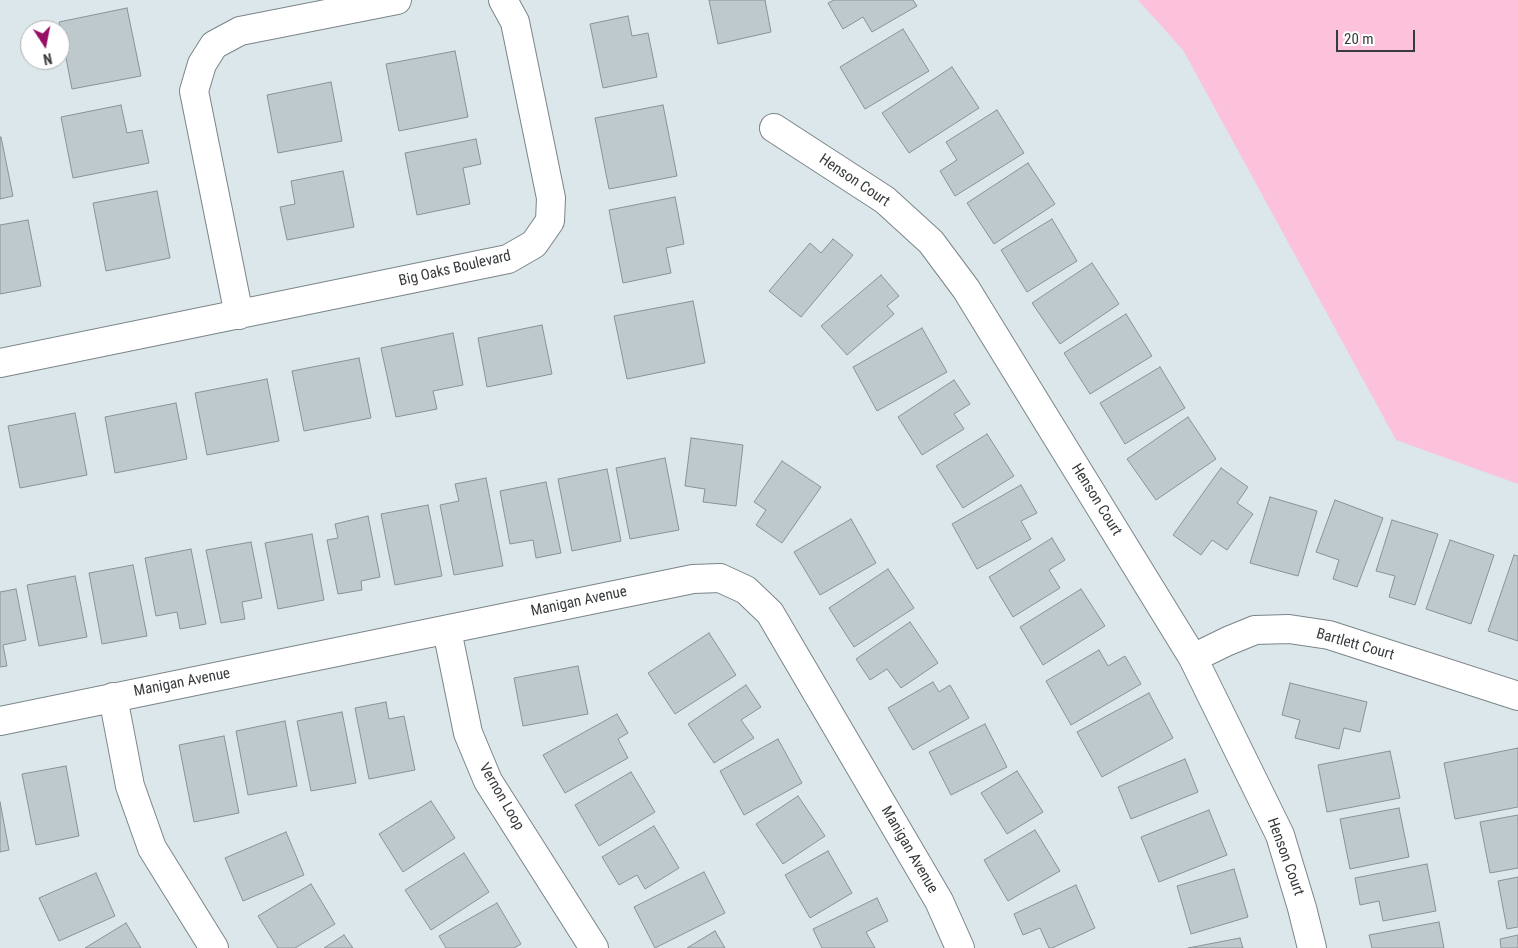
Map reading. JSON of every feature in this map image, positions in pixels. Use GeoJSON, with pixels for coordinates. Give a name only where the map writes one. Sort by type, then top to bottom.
{"type":"FeatureCollection","features":[{"type":"Feature","properties":{"kind":"street"},"geometry":{"type":"LineString","coordinates":[[239,315],[194,91],[202,64],[214,45],[240,31],[396,0]]}},
{"type":"Feature","properties":{"kind":"street","name":"Big Oaks Boulevard"},"geometry":{"type":"LineString","coordinates":[[0,363],[508,259],[534,244],[550,221],[552,198],[515,22],[503,0]]}},
{"type":"Feature","properties":{"kind":"street","name":"Henson Court"},"geometry":{"type":"LineString","coordinates":[[774,128],[885,200],[931,242],[966,288],[1193,658],[1280,836],[1312,948]]}},
{"type":"Feature","properties":{"kind":"street","name":"Manigan Avenue"},"geometry":{"type":"LineString","coordinates":[[0,721],[693,578],[720,578],[746,590],[770,613],[939,901],[960,948]]}},
{"type":"Feature","properties":{"kind":"street","name":"Bartlett Court"},"geometry":{"type":"LineString","coordinates":[[1193,658],[1255,630],[1289,629],[1329,635],[1518,696]]}},
{"type":"Feature","properties":{"kind":"street","name":"Vernon Loop"},"geometry":{"type":"LineString","coordinates":[[446,630],[468,733],[488,781],[594,948]]}},
{"type":"Feature","properties":{"kind":"street"},"geometry":{"type":"LineString","coordinates":[[113,697],[130,786],[152,848],[214,948]]}},
{"type":"Feature","properties":{"kind":"shaded area"},"geometry":{"type":"Polygon","coordinates":[[[1138,0],[1518,0],[1518,484],[1396,440],[1183,50],[1138,0]]]}},
{"type":"Feature","properties":{"kind":"building"},"geometry":{"type":"Polygon","coordinates":[[[709,0],[765,0],[771,32],[718,44],[709,0]]]}},
{"type":"Feature","properties":{"kind":"building"},"geometry":{"type":"Polygon","coordinates":[[[834,0],[913,0],[917,6],[872,32],[863,17],[843,29],[828,3],[834,0]]]}},
{"type":"Feature","properties":{"kind":"building"},"geometry":{"type":"Polygon","coordinates":[[[127,8],[141,76],[72,89],[68,70],[70,70],[69,20],[127,8]]]}},
{"type":"Feature","properties":{"kind":"building"},"geometry":{"type":"Polygon","coordinates":[[[628,16],[632,36],[648,33],[657,77],[603,88],[590,24],[628,16]]]}},
{"type":"Feature","properties":{"kind":"building"},"geometry":{"type":"Polygon","coordinates":[[[903,29],[929,71],[865,109],[840,67],[903,29]]]}},
{"type":"Feature","properties":{"kind":"building"},"geometry":{"type":"Polygon","coordinates":[[[455,51],[468,117],[399,131],[386,64],[455,51]]]}},
{"type":"Feature","properties":{"kind":"building"},"geometry":{"type":"Polygon","coordinates":[[[952,67],[979,108],[909,153],[882,113],[952,67]]]}},
{"type":"Feature","properties":{"kind":"building"},"geometry":{"type":"Polygon","coordinates":[[[331,82],[342,141],[278,153],[267,95],[331,82]]]}},
{"type":"Feature","properties":{"kind":"building"},"geometry":{"type":"Polygon","coordinates":[[[121,105],[127,133],[142,130],[149,163],[73,178],[61,117],[121,105]]]}},
{"type":"Feature","properties":{"kind":"building"},"geometry":{"type":"Polygon","coordinates":[[[663,105],[677,176],[609,189],[595,118],[663,105]]]}},
{"type":"Feature","properties":{"kind":"building"},"geometry":{"type":"Polygon","coordinates":[[[997,110],[1024,153],[955,196],[940,171],[957,160],[946,142],[997,110]]]}},
{"type":"Feature","properties":{"kind":"building"},"geometry":{"type":"Polygon","coordinates":[[[0,137],[13,196],[0,199],[0,137]]]}},
{"type":"Feature","properties":{"kind":"building"},"geometry":{"type":"Polygon","coordinates":[[[476,139],[481,164],[463,168],[470,204],[417,215],[405,153],[476,139]]]}},
{"type":"Feature","properties":{"kind":"building"},"geometry":{"type":"Polygon","coordinates":[[[1028,163],[1055,204],[994,244],[967,203],[1028,163]]]}},
{"type":"Feature","properties":{"kind":"building"},"geometry":{"type":"Polygon","coordinates":[[[343,171],[354,227],[287,240],[280,207],[295,204],[291,181],[343,171]]]}},
{"type":"Feature","properties":{"kind":"building"},"geometry":{"type":"Polygon","coordinates":[[[157,191],[170,258],[106,271],[93,203],[157,191]]]}},
{"type":"Feature","properties":{"kind":"building"},"geometry":{"type":"Polygon","coordinates":[[[675,197],[684,244],[666,248],[671,273],[623,283],[609,210],[675,197]]]}},
{"type":"Feature","properties":{"kind":"building"},"geometry":{"type":"Polygon","coordinates":[[[1052,219],[1077,261],[1027,292],[1001,250],[1052,219]]]}},
{"type":"Feature","properties":{"kind":"building"},"geometry":{"type":"Polygon","coordinates":[[[28,220],[41,286],[0,294],[0,225],[28,220]]]}},
{"type":"Feature","properties":{"kind":"building"},"geometry":{"type":"Polygon","coordinates":[[[833,239],[853,255],[801,317],[769,291],[810,243],[821,253],[833,239]]]}},
{"type":"Feature","properties":{"kind":"building"},"geometry":{"type":"Polygon","coordinates":[[[1092,263],[1119,304],[1060,344],[1032,303],[1092,263]]]}},
{"type":"Feature","properties":{"kind":"building"},"geometry":{"type":"Polygon","coordinates":[[[881,275],[899,296],[887,306],[894,314],[847,355],[821,326],[881,275]]]}},
{"type":"Feature","properties":{"kind":"building"},"geometry":{"type":"Polygon","coordinates":[[[693,301],[705,363],[627,379],[614,316],[693,301]]]}},
{"type":"Feature","properties":{"kind":"building"},"geometry":{"type":"Polygon","coordinates":[[[1126,314],[1152,356],[1090,394],[1064,353],[1126,314]]]}},
{"type":"Feature","properties":{"kind":"building"},"geometry":{"type":"Polygon","coordinates":[[[542,325],[552,374],[487,387],[478,338],[542,325]]]}},
{"type":"Feature","properties":{"kind":"building"},"geometry":{"type":"Polygon","coordinates":[[[922,328],[947,372],[877,411],[853,367],[922,328]]]}},
{"type":"Feature","properties":{"kind":"building"},"geometry":{"type":"Polygon","coordinates":[[[453,333],[463,385],[433,391],[437,409],[396,417],[381,348],[453,333]]]}},
{"type":"Feature","properties":{"kind":"building"},"geometry":{"type":"Polygon","coordinates":[[[359,358],[371,418],[304,431],[292,371],[359,358]]]}},
{"type":"Feature","properties":{"kind":"building"},"geometry":{"type":"Polygon","coordinates":[[[1160,367],[1185,408],[1125,444],[1100,403],[1160,367]]]}},
{"type":"Feature","properties":{"kind":"building"},"geometry":{"type":"Polygon","coordinates":[[[267,379],[279,441],[207,455],[195,393],[267,379]]]}},
{"type":"Feature","properties":{"kind":"building"},"geometry":{"type":"Polygon","coordinates":[[[954,380],[970,404],[954,414],[964,429],[922,455],[898,417],[954,380]]]}},
{"type":"Feature","properties":{"kind":"building"},"geometry":{"type":"Polygon","coordinates":[[[176,403],[187,459],[115,473],[105,417],[176,403]]]}},
{"type":"Feature","properties":{"kind":"building"},"geometry":{"type":"Polygon","coordinates":[[[75,413],[87,475],[20,488],[8,426],[75,413]]]}},
{"type":"Feature","properties":{"kind":"building"},"geometry":{"type":"Polygon","coordinates":[[[1188,417],[1216,459],[1156,500],[1127,459],[1188,417]]]}},
{"type":"Feature","properties":{"kind":"building"},"geometry":{"type":"Polygon","coordinates":[[[987,434],[1014,476],[963,508],[936,466],[987,434]]]}},
{"type":"Feature","properties":{"kind":"building"},"geometry":{"type":"Polygon","coordinates":[[[691,438],[743,445],[736,506],[703,502],[705,489],[685,486],[691,438]]]}},
{"type":"Feature","properties":{"kind":"building"},"geometry":{"type":"Polygon","coordinates":[[[665,458],[679,530],[630,539],[616,468],[665,458]]]}},
{"type":"Feature","properties":{"kind":"building"},"geometry":{"type":"Polygon","coordinates":[[[782,461],[821,487],[782,543],[756,525],[766,510],[754,502],[782,461]]]}},
{"type":"Feature","properties":{"kind":"building"},"geometry":{"type":"Polygon","coordinates":[[[1221,468],[1248,487],[1237,503],[1253,514],[1227,550],[1212,540],[1201,555],[1173,535],[1221,468]]]}},
{"type":"Feature","properties":{"kind":"building"},"geometry":{"type":"Polygon","coordinates":[[[607,469],[621,541],[572,551],[558,479],[607,469]]]}},
{"type":"Feature","properties":{"kind":"building"},"geometry":{"type":"Polygon","coordinates":[[[486,478],[503,566],[454,575],[440,505],[459,501],[455,484],[486,478]]]}},
{"type":"Feature","properties":{"kind":"building"},"geometry":{"type":"Polygon","coordinates":[[[546,482],[561,553],[536,558],[533,540],[510,544],[500,491],[546,482]]]}},
{"type":"Feature","properties":{"kind":"building"},"geometry":{"type":"Polygon","coordinates":[[[1021,485],[1037,513],[1021,521],[1031,539],[977,569],[952,524],[1021,485]]]}},
{"type":"Feature","properties":{"kind":"building"},"geometry":{"type":"Polygon","coordinates":[[[1270,497],[1317,511],[1298,576],[1250,563],[1270,497]]]}},
{"type":"Feature","properties":{"kind":"building"},"geometry":{"type":"Polygon","coordinates":[[[1335,500],[1383,518],[1357,587],[1333,579],[1339,560],[1316,552],[1335,500]]]}},
{"type":"Feature","properties":{"kind":"building"},"geometry":{"type":"Polygon","coordinates":[[[428,505],[442,576],[395,585],[381,514],[428,505]]]}},
{"type":"Feature","properties":{"kind":"building"},"geometry":{"type":"Polygon","coordinates":[[[368,516],[380,577],[361,581],[362,590],[338,594],[327,540],[338,538],[335,524],[368,516]]]}},
{"type":"Feature","properties":{"kind":"building"},"geometry":{"type":"Polygon","coordinates":[[[851,519],[876,563],[820,595],[794,552],[851,519]]]}},
{"type":"Feature","properties":{"kind":"building"},"geometry":{"type":"Polygon","coordinates":[[[1392,520],[1438,534],[1415,605],[1389,597],[1395,576],[1376,571],[1392,520]]]}},
{"type":"Feature","properties":{"kind":"building"},"geometry":{"type":"Polygon","coordinates":[[[312,534],[324,600],[278,609],[265,543],[312,534]]]}},
{"type":"Feature","properties":{"kind":"building"},"geometry":{"type":"Polygon","coordinates":[[[1052,538],[1065,560],[1049,570],[1060,588],[1013,617],[989,577],[1052,538]]]}},
{"type":"Feature","properties":{"kind":"building"},"geometry":{"type":"Polygon","coordinates":[[[1450,540],[1494,555],[1471,624],[1426,609],[1450,540]]]}},
{"type":"Feature","properties":{"kind":"building"},"geometry":{"type":"Polygon","coordinates":[[[251,542],[262,598],[242,602],[245,619],[221,623],[206,550],[251,542]]]}},
{"type":"Feature","properties":{"kind":"building"},"geometry":{"type":"Polygon","coordinates":[[[191,549],[206,624],[180,629],[177,612],[156,616],[145,558],[191,549]]]}},
{"type":"Feature","properties":{"kind":"building"},"geometry":{"type":"Polygon","coordinates":[[[1514,555],[1518,556],[1518,641],[1488,631],[1514,555]]]}},
{"type":"Feature","properties":{"kind":"building"},"geometry":{"type":"Polygon","coordinates":[[[133,565],[147,636],[102,644],[89,573],[133,565]]]}},
{"type":"Feature","properties":{"kind":"building"},"geometry":{"type":"Polygon","coordinates":[[[888,569],[914,608],[854,647],[829,608],[888,569]]]}},
{"type":"Feature","properties":{"kind":"building"},"geometry":{"type":"Polygon","coordinates":[[[75,576],[87,637],[39,646],[27,585],[75,576]]]}},
{"type":"Feature","properties":{"kind":"building"},"geometry":{"type":"Polygon","coordinates":[[[16,589],[26,640],[3,645],[7,666],[0,667],[0,592],[16,589]]]}},
{"type":"Feature","properties":{"kind":"building"},"geometry":{"type":"Polygon","coordinates":[[[1081,589],[1105,626],[1043,665],[1020,627],[1081,589]]]}},
{"type":"Feature","properties":{"kind":"building"},"geometry":{"type":"Polygon","coordinates":[[[910,622],[938,663],[901,688],[887,669],[870,680],[856,659],[910,622]]]}},
{"type":"Feature","properties":{"kind":"building"},"geometry":{"type":"Polygon","coordinates":[[[709,633],[736,675],[675,714],[648,673],[709,633]]]}},
{"type":"Feature","properties":{"kind":"building"},"geometry":{"type":"Polygon","coordinates":[[[1099,650],[1108,666],[1125,656],[1141,684],[1071,725],[1046,681],[1099,650]]]}},
{"type":"Feature","properties":{"kind":"building"},"geometry":{"type":"Polygon","coordinates":[[[578,666],[588,714],[523,726],[514,678],[578,666]]]}},
{"type":"Feature","properties":{"kind":"building"},"geometry":{"type":"Polygon","coordinates":[[[933,682],[939,692],[950,685],[969,718],[913,750],[888,708],[933,682]]]}},
{"type":"Feature","properties":{"kind":"building"},"geometry":{"type":"Polygon","coordinates":[[[1290,683],[1367,702],[1360,732],[1344,728],[1339,749],[1295,738],[1300,720],[1282,715],[1290,683]]]}},
{"type":"Feature","properties":{"kind":"building"},"geometry":{"type":"Polygon","coordinates":[[[746,685],[761,707],[741,720],[754,738],[714,763],[688,724],[746,685]]]}},
{"type":"Feature","properties":{"kind":"building"},"geometry":{"type":"Polygon","coordinates":[[[1149,693],[1173,738],[1102,777],[1077,732],[1149,693]]]}},
{"type":"Feature","properties":{"kind":"building"},"geometry":{"type":"Polygon","coordinates":[[[386,702],[389,719],[404,716],[415,770],[369,779],[355,708],[386,702]]]}},
{"type":"Feature","properties":{"kind":"building"},"geometry":{"type":"Polygon","coordinates":[[[342,712],[356,783],[311,791],[297,721],[342,712]]]}},
{"type":"Feature","properties":{"kind":"building"},"geometry":{"type":"Polygon","coordinates":[[[617,714],[628,733],[618,739],[628,758],[565,793],[543,755],[617,714]]]}},
{"type":"Feature","properties":{"kind":"building"},"geometry":{"type":"Polygon","coordinates":[[[285,721],[297,786],[248,795],[236,731],[285,721]]]}},
{"type":"Feature","properties":{"kind":"building"},"geometry":{"type":"Polygon","coordinates":[[[985,724],[1007,767],[951,795],[929,752],[985,724]]]}},
{"type":"Feature","properties":{"kind":"building"},"geometry":{"type":"Polygon","coordinates":[[[224,736],[239,813],[194,822],[179,745],[224,736]]]}},
{"type":"Feature","properties":{"kind":"building"},"geometry":{"type":"Polygon","coordinates":[[[778,739],[802,783],[744,815],[720,771],[778,739]]]}},
{"type":"Feature","properties":{"kind":"building"},"geometry":{"type":"Polygon","coordinates":[[[1518,748],[1518,807],[1455,819],[1444,763],[1518,748]]]}},
{"type":"Feature","properties":{"kind":"building"},"geometry":{"type":"Polygon","coordinates":[[[1390,751],[1400,798],[1327,812],[1318,765],[1390,751]]]}},
{"type":"Feature","properties":{"kind":"building"},"geometry":{"type":"Polygon","coordinates":[[[1185,759],[1198,792],[1131,819],[1118,787],[1185,759]]]}},
{"type":"Feature","properties":{"kind":"building"},"geometry":{"type":"Polygon","coordinates":[[[66,766],[79,836],[36,845],[22,774],[66,766]]]}},
{"type":"Feature","properties":{"kind":"building"},"geometry":{"type":"Polygon","coordinates":[[[1017,771],[1043,812],[1007,834],[981,793],[1017,771]]]}},
{"type":"Feature","properties":{"kind":"building"},"geometry":{"type":"Polygon","coordinates":[[[631,772],[655,812],[599,846],[575,805],[631,772]]]}},
{"type":"Feature","properties":{"kind":"building"},"geometry":{"type":"Polygon","coordinates":[[[798,796],[825,836],[783,864],[756,824],[798,796]]]}},
{"type":"Feature","properties":{"kind":"building"},"geometry":{"type":"Polygon","coordinates":[[[431,801],[455,838],[403,872],[379,834],[431,801]]]}},
{"type":"Feature","properties":{"kind":"building"},"geometry":{"type":"Polygon","coordinates":[[[0,802],[9,850],[0,852],[0,802]]]}},
{"type":"Feature","properties":{"kind":"building"},"geometry":{"type":"Polygon","coordinates":[[[1399,808],[1409,857],[1350,869],[1340,819],[1399,808]]]}},
{"type":"Feature","properties":{"kind":"building"},"geometry":{"type":"Polygon","coordinates":[[[1209,810],[1227,855],[1159,882],[1141,837],[1209,810]]]}},
{"type":"Feature","properties":{"kind":"building"},"geometry":{"type":"Polygon","coordinates":[[[1518,815],[1518,868],[1490,873],[1480,822],[1518,815]]]}},
{"type":"Feature","properties":{"kind":"building"},"geometry":{"type":"Polygon","coordinates":[[[654,826],[679,868],[645,889],[637,875],[619,885],[602,857],[654,826]]]}},
{"type":"Feature","properties":{"kind":"building"},"geometry":{"type":"Polygon","coordinates":[[[1035,830],[1060,871],[1008,901],[984,860],[1035,830]]]}},
{"type":"Feature","properties":{"kind":"building"},"geometry":{"type":"Polygon","coordinates":[[[286,832],[304,875],[243,901],[225,858],[286,832]]]}},
{"type":"Feature","properties":{"kind":"building"},"geometry":{"type":"Polygon","coordinates":[[[828,851],[852,893],[810,918],[785,875],[828,851]]]}},
{"type":"Feature","properties":{"kind":"building"},"geometry":{"type":"Polygon","coordinates":[[[464,853],[489,892],[431,930],[405,890],[464,853]]]}},
{"type":"Feature","properties":{"kind":"building"},"geometry":{"type":"Polygon","coordinates":[[[1427,864],[1436,911],[1383,921],[1379,901],[1360,905],[1355,878],[1427,864]]]}},
{"type":"Feature","properties":{"kind":"building"},"geometry":{"type":"Polygon","coordinates":[[[1234,869],[1248,917],[1191,934],[1177,886],[1234,869]]]}},
{"type":"Feature","properties":{"kind":"building"},"geometry":{"type":"Polygon","coordinates":[[[704,872],[725,913],[655,948],[634,907],[704,872]]]}},
{"type":"Feature","properties":{"kind":"building"},"geometry":{"type":"Polygon","coordinates":[[[96,873],[115,916],[59,941],[39,898],[96,873]]]}},
{"type":"Feature","properties":{"kind":"building"},"geometry":{"type":"Polygon","coordinates":[[[1518,877],[1518,927],[1507,929],[1498,881],[1518,877]]]}},
{"type":"Feature","properties":{"kind":"building"},"geometry":{"type":"Polygon","coordinates":[[[311,884],[335,924],[295,948],[278,948],[258,916],[311,884]]]}},
{"type":"Feature","properties":{"kind":"building"},"geometry":{"type":"Polygon","coordinates":[[[1076,885],[1095,928],[1052,948],[1049,948],[1040,928],[1023,935],[1014,914],[1076,885]]]}},
{"type":"Feature","properties":{"kind":"building"},"geometry":{"type":"Polygon","coordinates":[[[877,898],[888,921],[866,932],[875,948],[822,948],[813,929],[877,898]]]}},
{"type":"Feature","properties":{"kind":"building"},"geometry":{"type":"Polygon","coordinates":[[[497,903],[521,944],[514,948],[446,948],[439,936],[497,903]]]}},
{"type":"Feature","properties":{"kind":"building"},"geometry":{"type":"Polygon","coordinates":[[[1439,922],[1444,948],[1372,948],[1369,935],[1439,922]]]}},
{"type":"Feature","properties":{"kind":"building"},"geometry":{"type":"Polygon","coordinates":[[[126,923],[141,948],[85,948],[126,923]]]}},
{"type":"Feature","properties":{"kind":"building"},"geometry":{"type":"Polygon","coordinates":[[[715,931],[725,948],[687,948],[715,931]]]}},
{"type":"Feature","properties":{"kind":"building"},"geometry":{"type":"Polygon","coordinates":[[[344,935],[353,948],[324,948],[344,935]]]}},
{"type":"Feature","properties":{"kind":"building"},"geometry":{"type":"Polygon","coordinates":[[[1518,935],[1518,948],[1501,948],[1500,939],[1518,935]]]}},
{"type":"Feature","properties":{"kind":"building"},"geometry":{"type":"Polygon","coordinates":[[[1240,938],[1243,948],[1188,948],[1240,938]]]}}]}
